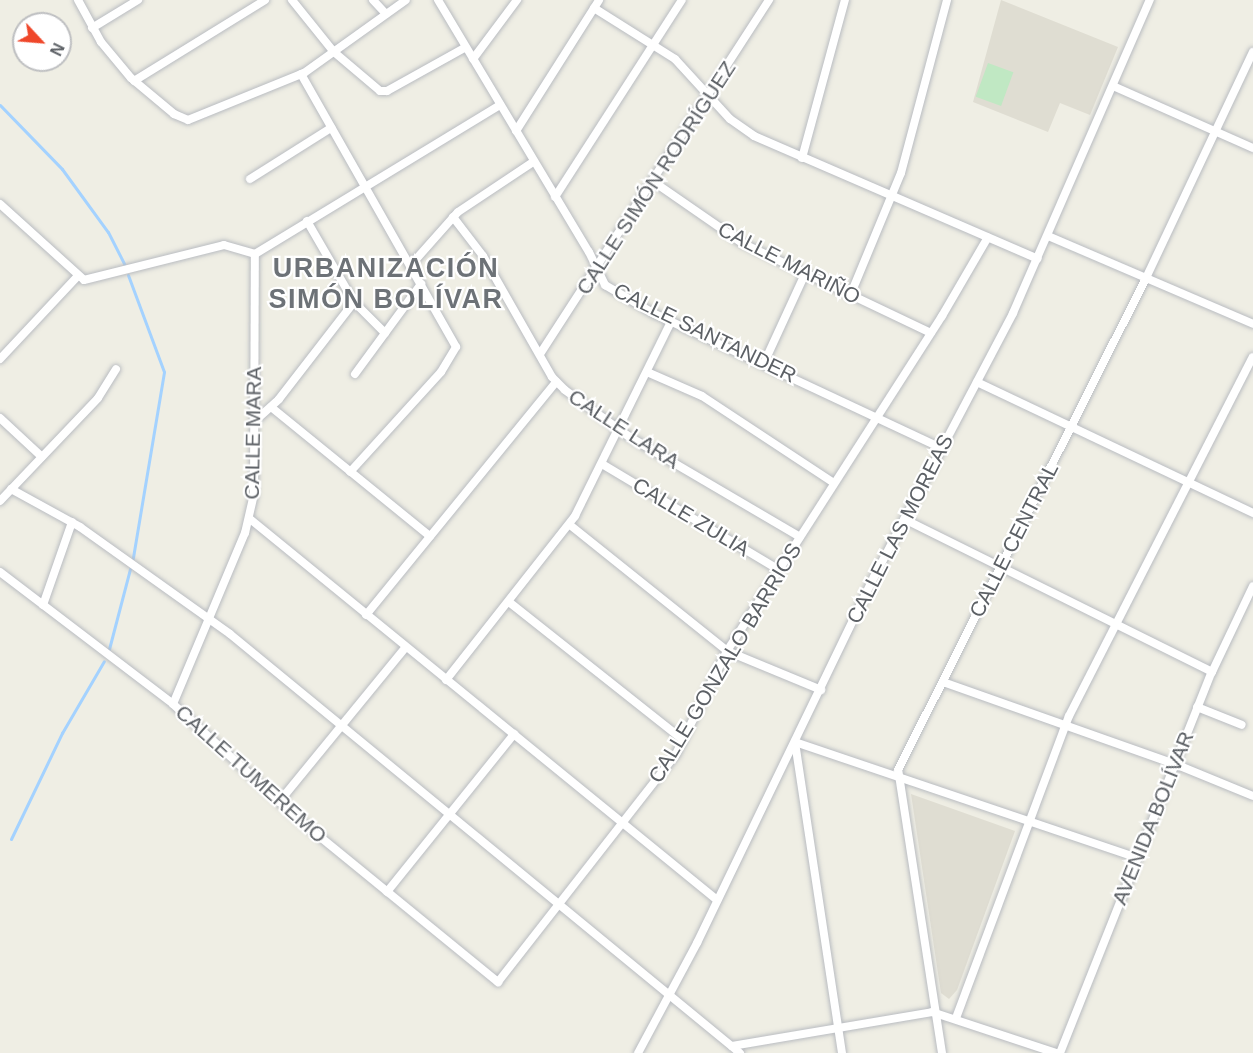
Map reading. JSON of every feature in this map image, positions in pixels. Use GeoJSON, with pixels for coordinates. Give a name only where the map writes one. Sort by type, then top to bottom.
{"type":"FeatureCollection","features":[{"type":"Feature","properties":{"kind":"street"},"geometry":{"type":"LineString","coordinates":[[78,0],[92,28],[134,81],[174,114],[188,120],[301,74],[406,0]]}},
{"type":"Feature","properties":{"kind":"street"},"geometry":{"type":"LineString","coordinates":[[92,28],[138,0]]}},
{"type":"Feature","properties":{"kind":"street"},"geometry":{"type":"LineString","coordinates":[[134,81],[265,0]]}},
{"type":"Feature","properties":{"kind":"street"},"geometry":{"type":"LineString","coordinates":[[292,0],[334,52],[375,89],[384,91],[466,47]]}},
{"type":"Feature","properties":{"kind":"street"},"geometry":{"type":"LineString","coordinates":[[373,0],[386,14]]}},
{"type":"Feature","properties":{"kind":"street"},"geometry":{"type":"LineString","coordinates":[[473,59],[516,0]]}},
{"type":"Feature","properties":{"kind":"street"},"geometry":{"type":"LineString","coordinates":[[516,131],[599,0]]}},
{"type":"Feature","properties":{"kind":"street"},"geometry":{"type":"LineString","coordinates":[[555,197],[682,0]]}},
{"type":"Feature","properties":{"kind":"street","name":"CALLE SIMÓN RODRÍGUEZ"},"geometry":{"type":"LineString","coordinates":[[540,354],[709,97],[769,0]]}},
{"type":"Feature","properties":{"kind":"street"},"geometry":{"type":"LineString","coordinates":[[802,158],[844,0]]}},
{"type":"Feature","properties":{"kind":"street"},"geometry":{"type":"LineString","coordinates":[[850,296],[892,196],[947,0]]}},
{"type":"Feature","properties":{"kind":"street","name":"CALLE LAS MOREAS"},"geometry":{"type":"LineString","coordinates":[[638,1053],[670,995],[904,519],[977,382],[1038,259],[1150,0]]}},
{"type":"Feature","properties":{"kind":"street","name":"CALLE SANTANDER"},"geometry":{"type":"LineString","coordinates":[[443,2],[466,47],[555,197],[602,283],[671,322],[764,363],[941,448]]}},
{"type":"Feature","properties":{"kind":"street"},"geometry":{"type":"LineString","coordinates":[[594,8],[654,44],[692,75],[709,97],[741,128],[802,158],[1038,259]]}},
{"type":"Feature","properties":{"kind":"street","name":"CALLE CENTRAL"},"geometry":{"type":"LineString","coordinates":[[942,1053],[898,770],[1146,278],[1253,52]]}},
{"type":"Feature","properties":{"kind":"street"},"geometry":{"type":"LineString","coordinates":[[301,74],[453,338],[454,355],[350,472]]}},
{"type":"Feature","properties":{"kind":"street"},"geometry":{"type":"LineString","coordinates":[[1113,86],[1253,148]]}},
{"type":"Feature","properties":{"kind":"street"},"geometry":{"type":"LineString","coordinates":[[0,204],[77,277],[87,280],[224,245],[255,254],[500,105]]}},
{"type":"Feature","properties":{"kind":"street"},"geometry":{"type":"LineString","coordinates":[[250,179],[331,128]]}},
{"type":"Feature","properties":{"kind":"street"},"geometry":{"type":"LineString","coordinates":[[410,266],[453,217],[534,162]]}},
{"type":"Feature","properties":{"kind":"street","name":"CALLE MARIÑO"},"geometry":{"type":"LineString","coordinates":[[654,182],[731,237],[931,333]]}},
{"type":"Feature","properties":{"kind":"street","name":"CALLE LARA"},"geometry":{"type":"LineString","coordinates":[[453,217],[483,256],[556,382],[619,429],[800,537]]}},
{"type":"Feature","properties":{"kind":"street"},"geometry":{"type":"LineString","coordinates":[[307,221],[354,302],[385,333]]}},
{"type":"Feature","properties":{"kind":"street"},"geometry":{"type":"LineString","coordinates":[[1048,236],[1253,324]]}},
{"type":"Feature","properties":{"kind":"street","name":"CALLE GONZALO BARRIOS"},"geometry":{"type":"LineString","coordinates":[[498,982],[623,825],[683,740],[727,651],[931,333],[988,237]]}},
{"type":"Feature","properties":{"kind":"street","name":"CALLE MARA"},"geometry":{"type":"LineString","coordinates":[[173,704],[250,519],[257,472],[255,254]]}},
{"type":"Feature","properties":{"kind":"street"},"geometry":{"type":"LineString","coordinates":[[764,363],[805,274]]}},
{"type":"Feature","properties":{"kind":"street"},"geometry":{"type":"LineString","coordinates":[[0,358],[77,277]]}},
{"type":"Feature","properties":{"kind":"street"},"geometry":{"type":"LineString","coordinates":[[355,374],[421,284]]}},
{"type":"Feature","properties":{"kind":"street"},"geometry":{"type":"LineString","coordinates":[[256,420],[271,407],[354,302]]}},
{"type":"Feature","properties":{"kind":"street"},"geometry":{"type":"LineString","coordinates":[[446,680],[570,525],[671,322]]}},
{"type":"Feature","properties":{"kind":"street"},"geometry":{"type":"LineString","coordinates":[[956,1018],[1064,726],[1253,357]]}},
{"type":"Feature","properties":{"kind":"street"},"geometry":{"type":"LineString","coordinates":[[0,501],[98,398],[117,369]]}},
{"type":"Feature","properties":{"kind":"street"},"geometry":{"type":"LineString","coordinates":[[647,372],[702,396],[834,483]]}},
{"type":"Feature","properties":{"kind":"street"},"geometry":{"type":"LineString","coordinates":[[366,615],[556,382]]}},
{"type":"Feature","properties":{"kind":"street"},"geometry":{"type":"LineString","coordinates":[[977,382],[1253,513]]}},
{"type":"Feature","properties":{"kind":"street"},"geometry":{"type":"LineString","coordinates":[[271,407],[430,536]]}},
{"type":"Feature","properties":{"kind":"street"},"geometry":{"type":"LineString","coordinates":[[0,418],[42,457]]}},
{"type":"Feature","properties":{"kind":"street","name":"CALLE ZULIA"},"geometry":{"type":"LineString","coordinates":[[602,464],[779,570]]}},
{"type":"Feature","properties":{"kind":"street"},"geometry":{"type":"LineString","coordinates":[[11,489],[72,522],[209,618],[740,1053]]}},
{"type":"Feature","properties":{"kind":"street"},"geometry":{"type":"LineString","coordinates":[[250,519],[717,900]]}},
{"type":"Feature","properties":{"kind":"street"},"geometry":{"type":"LineString","coordinates":[[904,519],[1115,626],[1212,672]]}},
{"type":"Feature","properties":{"kind":"street"},"geometry":{"type":"LineString","coordinates":[[43,605],[72,522]]}},
{"type":"Feature","properties":{"kind":"street"},"geometry":{"type":"LineString","coordinates":[[570,525],[727,651],[821,690]]}},
{"type":"Feature","properties":{"kind":"street","name":"CALLE TUMEREMO"},"geometry":{"type":"LineString","coordinates":[[0,572],[173,704],[279,802],[498,982]]}},
{"type":"Feature","properties":{"kind":"street","name":"AVENIDA BOLÍVAR"},"geometry":{"type":"LineString","coordinates":[[1058,1053],[1197,707],[1253,586]]}},
{"type":"Feature","properties":{"kind":"street"},"geometry":{"type":"LineString","coordinates":[[509,602],[683,740]]}},
{"type":"Feature","properties":{"kind":"street"},"geometry":{"type":"LineString","coordinates":[[279,802],[406,647]]}},
{"type":"Feature","properties":{"kind":"street"},"geometry":{"type":"LineString","coordinates":[[943,682],[1175,764],[1253,796]]}},
{"type":"Feature","properties":{"kind":"street"},"geometry":{"type":"LineString","coordinates":[[1197,707],[1242,725]]}},
{"type":"Feature","properties":{"kind":"street"},"geometry":{"type":"LineString","coordinates":[[387,892],[514,735]]}},
{"type":"Feature","properties":{"kind":"street"},"geometry":{"type":"LineString","coordinates":[[842,1053],[795,742],[898,779],[1137,858]]}},
{"type":"Feature","properties":{"kind":"street"},"geometry":{"type":"LineString","coordinates":[[732,1046],[838,1027],[936,1013],[1058,1053]]}},
{"type":"Feature","properties":{"kind":"shaded area"},"geometry":{"type":"Polygon","coordinates":[[[1001,0],[1118,47],[1090,115],[1060,103],[1048,132],[973,102],[1001,0]]]}},
{"type":"Feature","properties":{"kind":"shaded area"},"geometry":{"type":"Polygon","coordinates":[[[911,794],[1015,831],[957,990],[949,999],[941,993],[911,794]]]}},
{"type":"Feature","properties":{"kind":"green space"},"geometry":{"type":"Polygon","coordinates":[[[988,63],[1013,72],[1001,106],[976,97],[988,63]]]}},
{"type":"Feature","properties":{"kind":"waterway"},"geometry":{"type":"LineString","coordinates":[[0,105],[62,169],[108,232],[124,264]]}},
{"type":"Feature","properties":{"kind":"waterway"},"geometry":{"type":"LineString","coordinates":[[128,275],[164,372],[133,558]]}},
{"type":"Feature","properties":{"kind":"waterway"},"geometry":{"type":"LineString","coordinates":[[109,649],[130,569]]}},
{"type":"Feature","properties":{"kind":"waterway"},"geometry":{"type":"LineString","coordinates":[[11,839],[62,733],[104,661]]}},
{"type":"Feature","properties":{"kind":"district","name":"URBANIZACIÓN SIMÓN BOLÍVAR"},"geometry":{"type":"Point","coordinates":[386,284]}}]}
